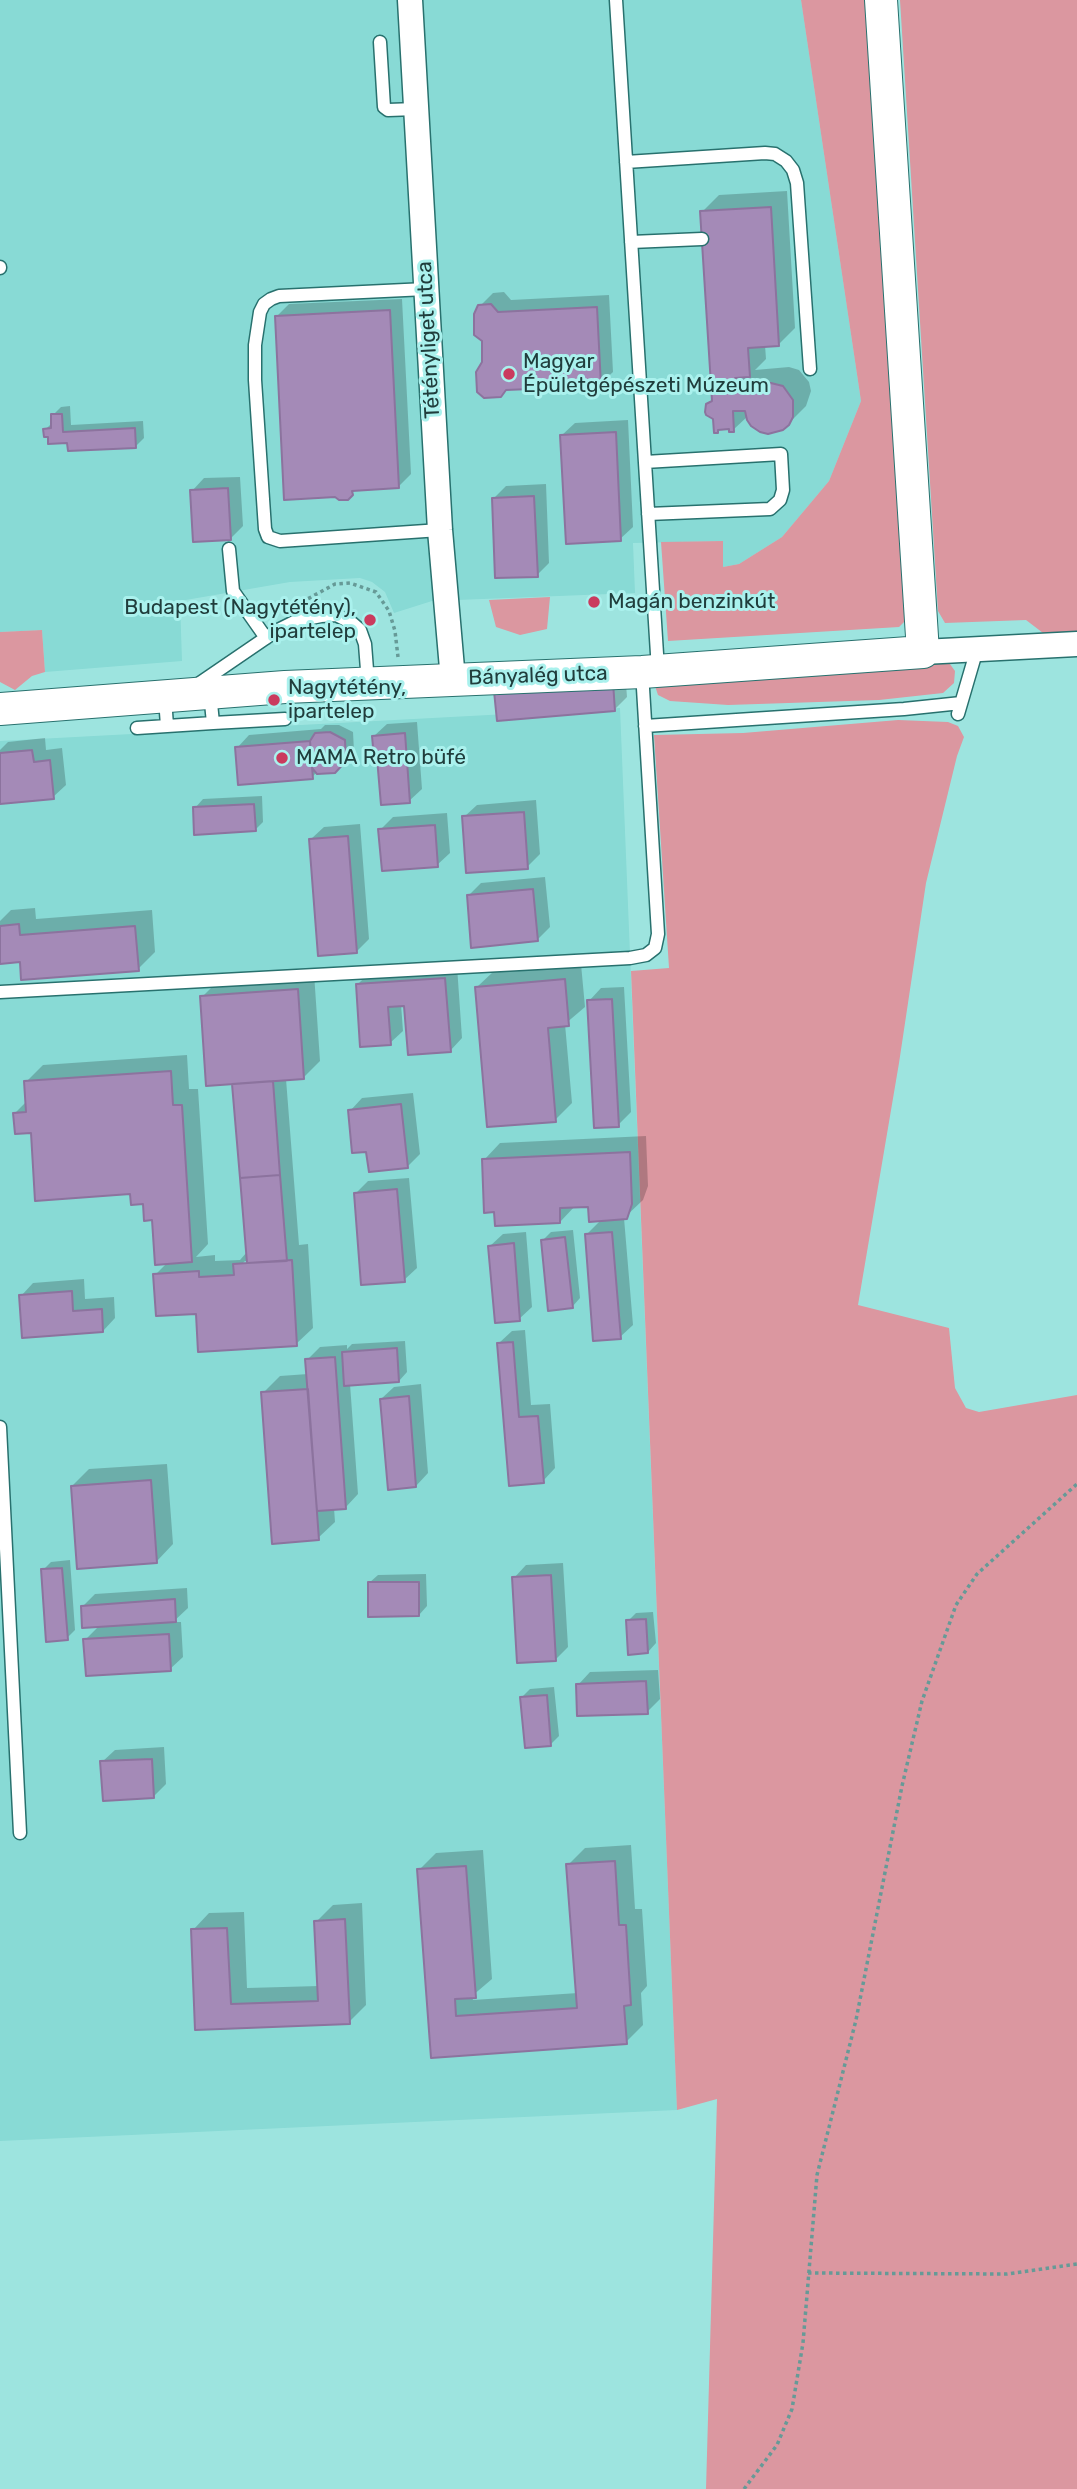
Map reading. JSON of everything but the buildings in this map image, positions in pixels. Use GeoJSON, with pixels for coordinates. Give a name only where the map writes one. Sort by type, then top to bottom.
{"type":"FeatureCollection","features":[{"type":"Feature","properties":{"kind":"street","name":"Tétényliget utca"},"geometry":{"type":"LineString","coordinates":[[410,0],[440,530],[453,680]]}},
{"type":"Feature","properties":{"kind":"street"},"geometry":{"type":"LineString","coordinates":[[881,0],[923,652]]}},
{"type":"Feature","properties":{"kind":"street","name":"Bányalég utca"},"geometry":{"type":"LineString","coordinates":[[0,709],[188,707],[368,683],[650,671],[1077,644]]}},
{"type":"Feature","properties":{"kind":"lane"},"geometry":{"type":"LineString","coordinates":[[0,992],[630,958],[646,955],[655,948],[658,934],[645,726],[650,671],[648,514],[616,0]]}},
{"type":"Feature","properties":{"kind":"lane"},"geometry":{"type":"LineString","coordinates":[[380,42],[384,107],[388,110],[416,109]]}},
{"type":"Feature","properties":{"kind":"lane"},"geometry":{"type":"LineString","coordinates":[[626,162],[765,153],[775,154],[786,161],[793,170],[797,183],[810,369]]}},
{"type":"Feature","properties":{"kind":"lane"},"geometry":{"type":"LineString","coordinates":[[631,243],[702,239]]}},
{"type":"Feature","properties":{"kind":"lane"},"geometry":{"type":"LineString","coordinates":[[426,289],[271,299],[264,304],[260,312],[255,380],[265,529],[268,537],[280,541],[440,530]]}},
{"type":"Feature","properties":{"kind":"lane"},"geometry":{"type":"LineString","coordinates":[[645,462],[781,454],[783,490],[780,500],[770,509],[648,514]]}},
{"type":"Feature","properties":{"kind":"lane"},"geometry":{"type":"LineString","coordinates":[[229,549],[233,591],[266,638]]}},
{"type":"Feature","properties":{"kind":"lane"},"geometry":{"type":"LineString","coordinates":[[137,728],[188,707],[266,638],[296,621],[321,616],[343,617],[360,630],[365,643],[368,683]]}},
{"type":"Feature","properties":{"kind":"lane"},"geometry":{"type":"LineString","coordinates":[[645,726],[904,709],[960,709],[977,649]]}},
{"type":"Feature","properties":{"kind":"lane"},"geometry":{"type":"LineString","coordinates":[[188,707],[285,719]]}},
{"type":"Feature","properties":{"kind":"lane"},"geometry":{"type":"LineString","coordinates":[[0,1427],[20,1833]]}},
{"type":"Feature","properties":{"kind":"path"},"geometry":{"type":"LineString","coordinates":[[298,604],[335,584],[350,583],[376,592],[388,611],[395,631],[400,666]]}},
{"type":"Feature","properties":{"kind":"path"},"geometry":{"type":"LineString","coordinates":[[744,2489],[777,2445],[792,2409],[803,2343],[817,2175],[856,2020],[902,1786],[925,1690],[956,1605],[977,1574],[1077,1484]]}},
{"type":"Feature","properties":{"kind":"path"},"geometry":{"type":"LineString","coordinates":[[808,2273],[1007,2274],[1077,2264]]}},
{"type":"Feature","properties":{"kind":"shaded area"},"geometry":{"type":"Polygon","coordinates":[[[0,0],[801,0],[861,401],[829,481],[782,537],[739,564],[723,567],[722,541],[633,543],[635,593],[432,601],[394,613],[385,592],[372,582],[360,578],[290,582],[180,601],[182,661],[45,672],[42,630],[0,632],[0,0]]]}},
{"type":"Feature","properties":{"kind":"shaded area"},"geometry":{"type":"Polygon","coordinates":[[[801,0],[871,0],[899,454],[905,621],[899,627],[668,641],[661,542],[723,541],[723,567],[739,564],[782,537],[829,481],[861,401],[801,0]]]}},
{"type":"Feature","properties":{"kind":"shaded area"},"geometry":{"type":"Polygon","coordinates":[[[900,0],[1077,0],[1077,634],[1047,636],[1026,620],[945,623],[938,611],[900,0]]]}},
{"type":"Feature","properties":{"kind":"shaded area"},"geometry":{"type":"Polygon","coordinates":[[[550,597],[547,629],[520,635],[496,627],[489,600],[550,597]]]}},
{"type":"Feature","properties":{"kind":"shaded area"},"geometry":{"type":"Polygon","coordinates":[[[42,630],[45,672],[32,676],[15,690],[0,682],[0,632],[42,630]]]}},
{"type":"Feature","properties":{"kind":"shaded area"},"geometry":{"type":"Polygon","coordinates":[[[947,660],[955,671],[954,683],[943,693],[879,700],[728,705],[670,701],[658,695],[655,686],[947,660]]]}},
{"type":"Feature","properties":{"kind":"shaded area"},"geometry":{"type":"Polygon","coordinates":[[[620,708],[677,2110],[0,2141],[0,741],[620,708]]]}},
{"type":"Feature","properties":{"kind":"shaded area"},"geometry":{"type":"Polygon","coordinates":[[[898,720],[948,722],[958,726],[964,737],[926,883],[858,1305],[949,1328],[955,1388],[966,1408],[979,1412],[1077,1395],[1077,2489],[706,2489],[717,2099],[677,2110],[631,971],[669,968],[654,735],[743,733],[898,720]]]}},
{"type":"Feature","properties":{"kind":"place","name":"Magyar Épületgépészeti Múzeum"},"geometry":{"type":"Point","coordinates":[509,374]}},
{"type":"Feature","properties":{"kind":"place","name":"Magán benzinkút"},"geometry":{"type":"Point","coordinates":[594,602]}},
{"type":"Feature","properties":{"kind":"place","name":"Budapest (Nagytétény), ipartelep"},"geometry":{"type":"Point","coordinates":[370,620]}},
{"type":"Feature","properties":{"kind":"place","name":"Nagytétény, ipartelep"},"geometry":{"type":"Point","coordinates":[274,700]}},
{"type":"Feature","properties":{"kind":"place","name":"MAMA Retro büfé"},"geometry":{"type":"Point","coordinates":[282,758]}}]}
